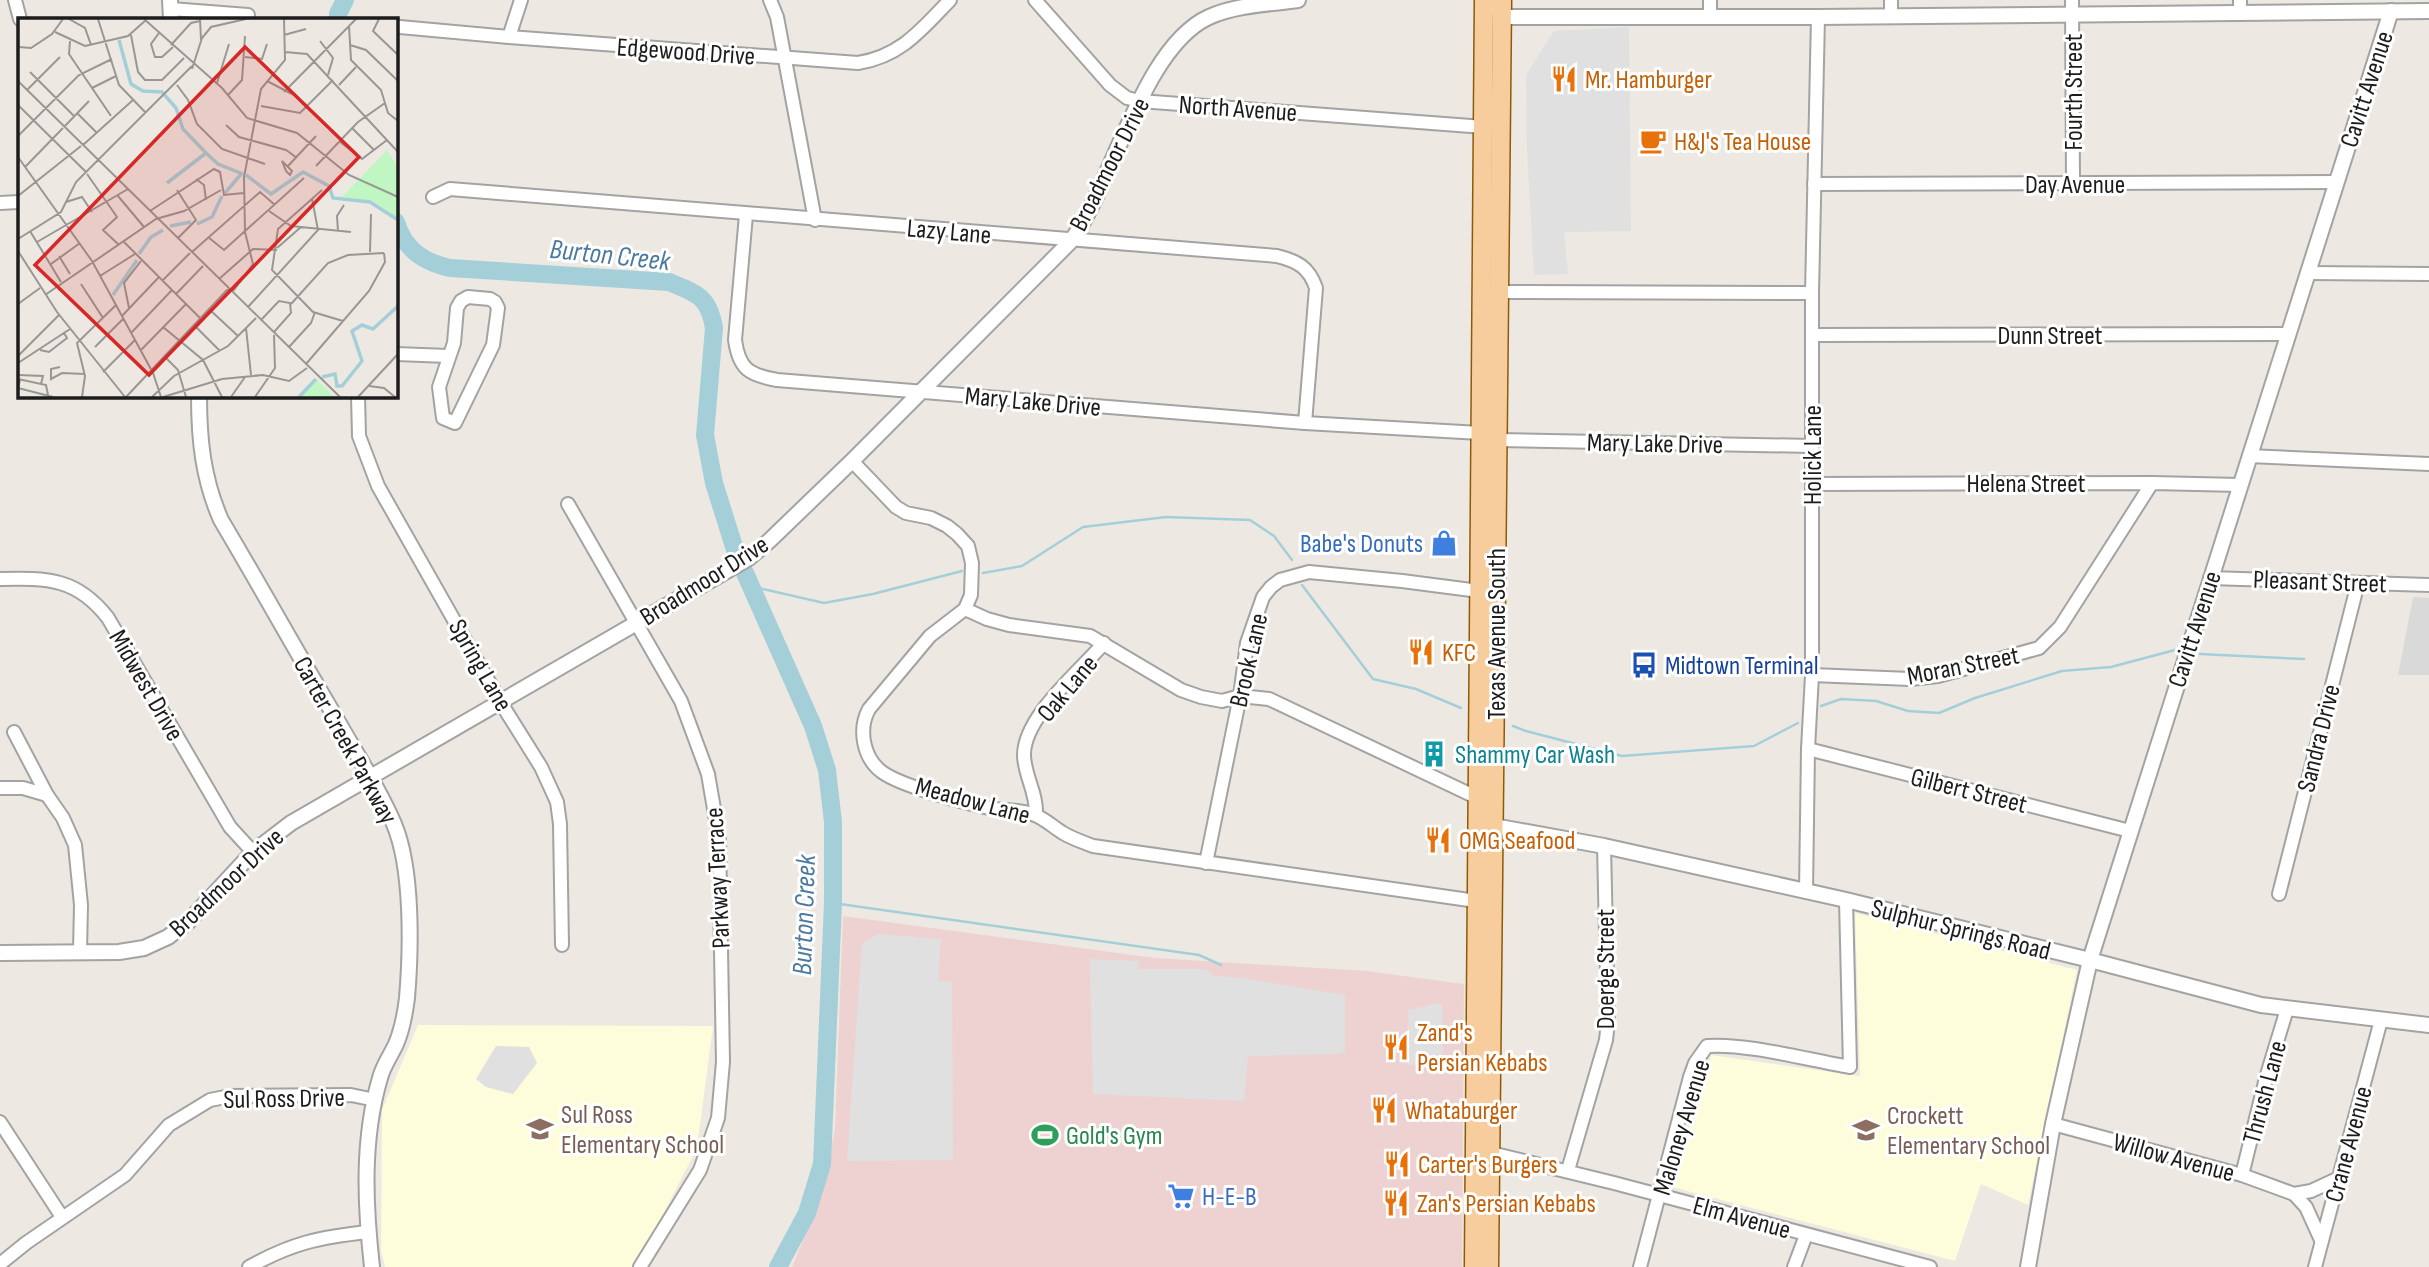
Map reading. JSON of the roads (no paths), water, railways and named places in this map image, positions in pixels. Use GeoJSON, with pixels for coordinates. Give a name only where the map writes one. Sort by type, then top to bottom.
{"type":"FeatureCollection","features":[{"type":"Feature","properties":{"kind":"main road","name":"Texas Avenue South"},"geometry":{"type":"LineString","coordinates":[[1474,1267],[1484,0]]}},
{"type":"Feature","properties":{"kind":"main road","name":"Texas Avenue South"},"geometry":{"type":"LineString","coordinates":[[1489,1267],[1502,9]]}},
{"type":"Feature","properties":{"kind":"main road"},"geometry":{"type":"LineString","coordinates":[[1482,315],[1490,327],[1490,430],[1492,436],[1498,440]]}},
{"type":"Feature","properties":{"kind":"street"},"geometry":{"type":"LineString","coordinates":[[15,0],[20,18]]}},
{"type":"Feature","properties":{"kind":"street"},"geometry":{"type":"LineString","coordinates":[[509,37],[521,0]]}},
{"type":"Feature","properties":{"kind":"street"},"geometry":{"type":"LineString","coordinates":[[770,0],[778,17],[815,220]]}},
{"type":"Feature","properties":{"kind":"street","name":"Edgewood Drive"},"geometry":{"type":"LineString","coordinates":[[400,27],[858,62],[889,55],[917,35],[950,0]]}},
{"type":"Feature","properties":{"kind":"street","name":"North Avenue"},"geometry":{"type":"LineString","coordinates":[[1035,0],[1110,85],[1127,98],[1483,127]]}},
{"type":"Feature","properties":{"kind":"street","name":"Broadmoor Drive"},"geometry":{"type":"LineString","coordinates":[[0,953],[131,950],[144,948],[168,937],[189,921],[253,852],[291,823],[501,703],[759,550],[852,461],[1071,241],[1095,202],[1140,101],[1164,57],[1177,41],[1192,27],[1210,17],[1232,10],[1298,0]]}},
{"type":"Feature","properties":{"kind":"street"},"geometry":{"type":"LineString","coordinates":[[1493,0],[1502,9],[1710,17],[1891,16],[2072,7],[2393,6],[2429,11]]}},
{"type":"Feature","properties":{"kind":"street"},"geometry":{"type":"LineString","coordinates":[[1710,0],[1710,17]]}},
{"type":"Feature","properties":{"kind":"street"},"geometry":{"type":"LineString","coordinates":[[1891,0],[1891,16]]}},
{"type":"Feature","properties":{"kind":"street","name":"Cavitt Avenue"},"geometry":{"type":"LineString","coordinates":[[2028,1267],[2053,1125],[2090,960],[2393,6]]}},
{"type":"Feature","properties":{"kind":"street","name":"Fourth Street"},"geometry":{"type":"LineString","coordinates":[[2072,7],[2073,184]]}},
{"type":"Feature","properties":{"kind":"street"},"geometry":{"type":"LineString","coordinates":[[171,9],[248,15]]}},
{"type":"Feature","properties":{"kind":"street","name":"Holick Lane"},"geometry":{"type":"LineString","coordinates":[[1806,892],[1812,675],[1812,293],[1818,18]]}},
{"type":"Feature","properties":{"kind":"street","name":"Day Avenue"},"geometry":{"type":"LineString","coordinates":[[1814,184],[2336,182]]}},
{"type":"Feature","properties":{"kind":"street","name":"Lazy Lane"},"geometry":{"type":"LineString","coordinates":[[433,197],[450,189],[1277,256],[1308,270],[1316,288],[1305,423]]}},
{"type":"Feature","properties":{"kind":"street"},"geometry":{"type":"LineString","coordinates":[[0,203],[18,203]]}},
{"type":"Feature","properties":{"kind":"street","name":"Mary Lake Drive"},"geometry":{"type":"LineString","coordinates":[[746,215],[735,340],[737,356],[745,369],[758,377],[1305,423],[1480,433]]}},
{"type":"Feature","properties":{"kind":"street"},"geometry":{"type":"LineString","coordinates":[[2307,272],[2429,274]]}},
{"type":"Feature","properties":{"kind":"street"},"geometry":{"type":"LineString","coordinates":[[1499,292],[1812,293]]}},
{"type":"Feature","properties":{"kind":"street"},"geometry":{"type":"LineString","coordinates":[[468,297],[495,302],[498,308],[493,345],[455,423],[443,418],[440,403],[439,387],[448,356],[454,342],[457,308],[461,301],[468,297]]}},
{"type":"Feature","properties":{"kind":"street","name":"Dunn Street"},"geometry":{"type":"LineString","coordinates":[[1813,335],[2288,334]]}},
{"type":"Feature","properties":{"kind":"street"},"geometry":{"type":"LineString","coordinates":[[397,354],[448,356]]}},
{"type":"Feature","properties":{"kind":"street","name":"Carter Creek Parkway"},"geometry":{"type":"LineString","coordinates":[[199,397],[203,470],[221,520],[370,778],[395,825],[404,858],[409,963],[402,1029],[380,1076],[368,1137],[366,1172],[372,1267]]}},
{"type":"Feature","properties":{"kind":"street","name":"Spring Lane"},"geometry":{"type":"LineString","coordinates":[[358,397],[359,436],[379,486],[501,703],[541,767],[557,802],[560,824],[562,945]]}},
{"type":"Feature","properties":{"kind":"street","name":"Mary Lake Drive"},"geometry":{"type":"LineString","coordinates":[[1498,440],[1811,446]]}},
{"type":"Feature","properties":{"kind":"street"},"geometry":{"type":"LineString","coordinates":[[2249,456],[2429,464]]}},
{"type":"Feature","properties":{"kind":"street"},"geometry":{"type":"LineString","coordinates":[[852,461],[896,507],[906,513],[931,518],[947,526],[968,546],[973,580],[965,609],[986,619],[1009,625],[1090,636],[1181,690],[1201,697],[1222,701],[1240,696],[1269,699],[1292,708],[1478,797],[1494,826]]}},
{"type":"Feature","properties":{"kind":"street","name":"Moran Street"},"geometry":{"type":"LineString","coordinates":[[1812,675],[1910,679],[1938,676],[2039,648],[2060,627],[2152,483]]}},
{"type":"Feature","properties":{"kind":"street","name":"Helena Street"},"geometry":{"type":"LineString","coordinates":[[1812,484],[2240,485]]}},
{"type":"Feature","properties":{"kind":"street","name":"Parkway Terrace"},"geometry":{"type":"LineString","coordinates":[[568,504],[681,701],[708,774],[719,838],[723,1062],[718,1118],[709,1150],[693,1182],[640,1267]]}},
{"type":"Feature","properties":{"kind":"street","name":"Brook Lane"},"geometry":{"type":"LineString","coordinates":[[1206,863],[1240,696],[1247,643],[1263,597],[1280,580],[1309,572],[1479,591]]}},
{"type":"Feature","properties":{"kind":"street","name":"Pleasant Street"},"geometry":{"type":"LineString","coordinates":[[2210,578],[2429,585]]}},
{"type":"Feature","properties":{"kind":"street","name":"Midwest Drive"},"geometry":{"type":"LineString","coordinates":[[0,579],[57,580],[77,588],[96,602],[114,628],[230,827],[253,852]]}},
{"type":"Feature","properties":{"kind":"street","name":"Sandra Drive"},"geometry":{"type":"LineString","coordinates":[[2278,894],[2358,583]]}},
{"type":"Feature","properties":{"kind":"street","name":"Meadow Lane"},"geometry":{"type":"LineString","coordinates":[[965,609],[930,636],[864,718],[867,751],[881,771],[894,779],[969,804],[1036,815],[1076,841],[1093,846],[1476,901]]}},
{"type":"Feature","properties":{"kind":"street","name":"Oak Lane"},"geometry":{"type":"LineString","coordinates":[[1036,815],[1037,800],[1024,755],[1028,737],[1055,693],[1104,643]]}},
{"type":"Feature","properties":{"kind":"street"},"geometry":{"type":"LineString","coordinates":[[14,733],[63,818],[75,845],[81,905],[80,952]]}},
{"type":"Feature","properties":{"kind":"street","name":"Gilbert Street"},"geometry":{"type":"LineString","coordinates":[[1808,749],[2130,831]]}},
{"type":"Feature","properties":{"kind":"street"},"geometry":{"type":"LineString","coordinates":[[0,788],[23,788],[47,794]]}},
{"type":"Feature","properties":{"kind":"street","name":"Sulphur Springs Road"},"geometry":{"type":"LineString","coordinates":[[1494,826],[1604,846],[1846,901],[2233,998],[2287,1009],[2429,1025]]}},
{"type":"Feature","properties":{"kind":"street","name":"Doerge Street"},"geometry":{"type":"LineString","coordinates":[[1568,1170],[1606,1040],[1608,1022],[1604,846]]}},
{"type":"Feature","properties":{"kind":"street","name":"Maloney Avenue"},"geometry":{"type":"LineString","coordinates":[[1640,1267],[1690,1077],[1695,1063],[1707,1046],[1732,1046],[1850,1067],[1846,901]]}},
{"type":"Feature","properties":{"kind":"street","name":"Thrush Lane"},"geometry":{"type":"LineString","coordinates":[[2242,1175],[2266,1078],[2287,1009]]}},
{"type":"Feature","properties":{"kind":"street","name":"Crane Avenue"},"geometry":{"type":"LineString","coordinates":[[2315,1267],[2381,1020]]}},
{"type":"Feature","properties":{"kind":"street","name":"Sul Ross Drive"},"geometry":{"type":"LineString","coordinates":[[0,1264],[62,1216],[125,1175],[169,1125],[210,1100],[230,1096],[351,1095],[375,1100]]}},
{"type":"Feature","properties":{"kind":"street"},"geometry":{"type":"LineString","coordinates":[[0,1122],[62,1216]]}},
{"type":"Feature","properties":{"kind":"street","name":"Willow Avenue"},"geometry":{"type":"LineString","coordinates":[[2053,1125],[2242,1175],[2294,1194]]}},
{"type":"Feature","properties":{"kind":"street","name":"Elm Avenue"},"geometry":{"type":"LineString","coordinates":[[1473,1149],[1568,1170],[1930,1267]]}},
{"type":"Feature","properties":{"kind":"street"},"geometry":{"type":"LineString","coordinates":[[2294,1194],[2311,1191],[2339,1178]]}},
{"type":"Feature","properties":{"kind":"street"},"geometry":{"type":"LineString","coordinates":[[2294,1194],[2306,1207],[2321,1240]]}},
{"type":"Feature","properties":{"kind":"street"},"geometry":{"type":"LineString","coordinates":[[249,1267],[303,1241],[368,1232]]}},
{"type":"Feature","properties":{"kind":"street"},"geometry":{"type":"LineString","coordinates":[[1794,1267],[1806,1235]]}},
{"type":"Feature","properties":{"kind":"waterway","name":"Burton Creek"},"geometry":{"type":"LineString","coordinates":[[338,18],[345,0]]}},
{"type":"Feature","properties":{"kind":"waterway","name":"Burton Creek"},"geometry":{"type":"LineString","coordinates":[[397,224],[404,240],[416,253],[431,262],[450,268],[669,282],[700,297],[709,309],[714,328],[705,435],[714,483],[736,553]]}},
{"type":"Feature","properties":{"kind":"waterway"},"geometry":{"type":"LineString","coordinates":[[983,573],[1022,566],[1083,527],[1166,517],[1250,520],[1274,536],[1292,560]]}},
{"type":"Feature","properties":{"kind":"waterway"},"geometry":{"type":"LineString","coordinates":[[750,586],[824,603],[873,594],[962,571]]}},
{"type":"Feature","properties":{"kind":"waterway","name":"Burton Creek"},"geometry":{"type":"LineString","coordinates":[[745,573],[813,726],[827,770],[833,822],[833,903],[822,1164],[807,1213],[778,1267]]}},
{"type":"Feature","properties":{"kind":"waterway"},"geometry":{"type":"LineString","coordinates":[[1302,585],[1373,679],[1416,689],[1461,708]]}},
{"type":"Feature","properties":{"kind":"waterway"},"geometry":{"type":"LineString","coordinates":[[1821,706],[1841,699],[1876,701],[1908,711],[1939,713],[1975,698],[2062,671],[2111,667],[2175,650]]}},
{"type":"Feature","properties":{"kind":"waterway"},"geometry":{"type":"LineString","coordinates":[[2200,654],[2304,659]]}},
{"type":"Feature","properties":{"kind":"waterway"},"geometry":{"type":"LineString","coordinates":[[1513,726],[1622,756],[1754,746],[1798,723]]}},
{"type":"Feature","properties":{"kind":"waterway"},"geometry":{"type":"LineString","coordinates":[[833,903],[1199,955],[1221,965]]}},
{"type":"Feature","properties":{"kind":"place","name":"Mr. Hamburger"},"geometry":{"type":"Point","coordinates":[1564,79]}},
{"type":"Feature","properties":{"kind":"place","name":"H&J's Tea House"},"geometry":{"type":"Point","coordinates":[1653,141]}},
{"type":"Feature","properties":{"kind":"place","name":"Babe's Donuts"},"geometry":{"type":"Point","coordinates":[1444,543]}},
{"type":"Feature","properties":{"kind":"place","name":"KFC"},"geometry":{"type":"Point","coordinates":[1421,652]}},
{"type":"Feature","properties":{"kind":"place","name":"Midtown Terminal"},"geometry":{"type":"Point","coordinates":[1644,665]}},
{"type":"Feature","properties":{"kind":"place","name":"Shammy Car Wash"},"geometry":{"type":"Point","coordinates":[1434,754]}},
{"type":"Feature","properties":{"kind":"place","name":"OMG Seafood"},"geometry":{"type":"Point","coordinates":[1438,840]}},
{"type":"Feature","properties":{"kind":"place","name":"Zand's Persian Kebabs"},"geometry":{"type":"Point","coordinates":[1396,1047]}},
{"type":"Feature","properties":{"kind":"place","name":"Whataburger"},"geometry":{"type":"Point","coordinates":[1384,1110]}},
{"type":"Feature","properties":{"kind":"place","name":"Sul Ross Elementary School"},"geometry":{"type":"Point","coordinates":[540,1129]}},
{"type":"Feature","properties":{"kind":"place","name":"Crockett Elementary School"},"geometry":{"type":"Point","coordinates":[1866,1130]}},
{"type":"Feature","properties":{"kind":"place","name":"Gold's Gym"},"geometry":{"type":"Point","coordinates":[1045,1135]}},
{"type":"Feature","properties":{"kind":"place","name":"Carter's Burgers"},"geometry":{"type":"Point","coordinates":[1397,1164]}},
{"type":"Feature","properties":{"kind":"place","name":"H-E-B"},"geometry":{"type":"Point","coordinates":[1181,1196]}},
{"type":"Feature","properties":{"kind":"place","name":"Zan's Persian Kebabs"},"geometry":{"type":"Point","coordinates":[1396,1203]}}]}
